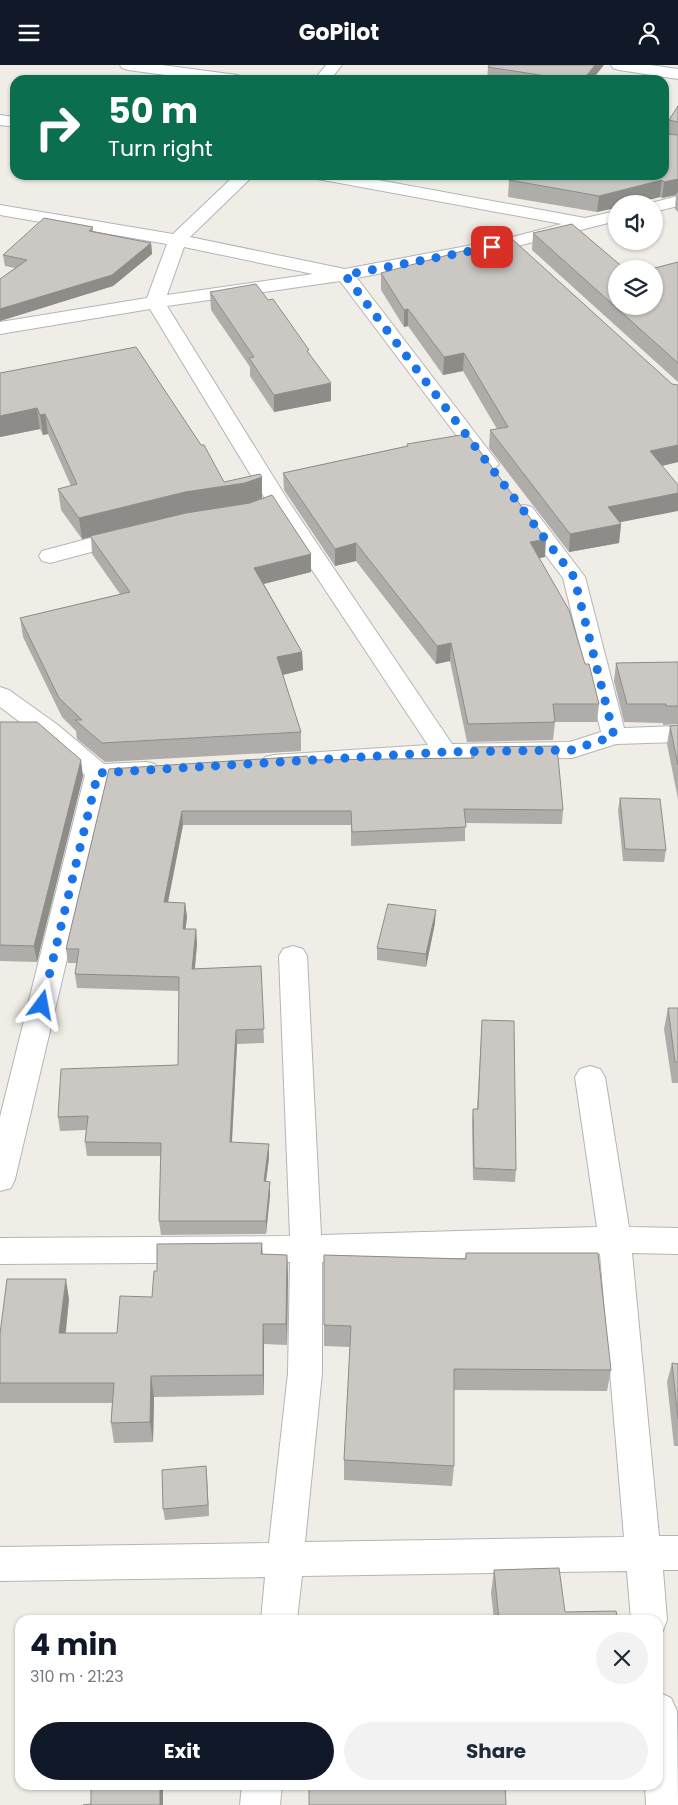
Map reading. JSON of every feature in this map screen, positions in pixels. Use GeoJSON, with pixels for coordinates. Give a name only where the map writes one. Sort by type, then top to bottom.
{"type":"FeatureCollection","features":[{"type":"Feature","properties":{"kind":"street"},"geometry":{"type":"LineString","coordinates":[[128,65],[201,75]]}},
{"type":"Feature","properties":{"kind":"street"},"geometry":{"type":"LineString","coordinates":[[326,75],[334,65]]}},
{"type":"Feature","properties":{"kind":"street"},"geometry":{"type":"LineString","coordinates":[[619,65],[678,74]]}},
{"type":"Feature","properties":{"kind":"street"},"geometry":{"type":"LineString","coordinates":[[240,180],[177,240],[156,303],[278,502],[445,752]]}},
{"type":"Feature","properties":{"kind":"street"},"geometry":{"type":"LineString","coordinates":[[350,180],[585,223]]}},
{"type":"Feature","properties":{"kind":"street"},"geometry":{"type":"LineString","coordinates":[[663,205],[678,201]]}},
{"type":"Feature","properties":{"kind":"street"},"geometry":{"type":"LineString","coordinates":[[0,211],[177,240],[345,275],[574,577],[614,736]]}},
{"type":"Feature","properties":{"kind":"street"},"geometry":{"type":"LineString","coordinates":[[0,328],[345,275],[510,243],[608,218]]}},
{"type":"Feature","properties":{"kind":"street"},"geometry":{"type":"LineString","coordinates":[[510,243],[525,257]]}},
{"type":"Feature","properties":{"kind":"street"},"geometry":{"type":"LineString","coordinates":[[257,510],[278,502]]}},
{"type":"Feature","properties":{"kind":"street"},"geometry":{"type":"LineString","coordinates":[[50,556],[151,530]]}},
{"type":"Feature","properties":{"kind":"street"},"geometry":{"type":"LineString","coordinates":[[0,695],[49,731],[98,773],[167,769]]}},
{"type":"Feature","properties":{"kind":"street"},"geometry":{"type":"LineString","coordinates":[[247,764],[445,752],[572,750],[614,736],[678,734]]}},
{"type":"Feature","properties":{"kind":"street"},"geometry":{"type":"LineString","coordinates":[[0,1179],[98,773]]}},
{"type":"Feature","properties":{"kind":"street"},"geometry":{"type":"LineString","coordinates":[[279,1615],[305,1373],[306,1249],[293,956]]}},
{"type":"Feature","properties":{"kind":"street"},"geometry":{"type":"LineString","coordinates":[[590,1077],[615,1241],[649,1615]]}},
{"type":"Feature","properties":{"kind":"street"},"geometry":{"type":"LineString","coordinates":[[0,1251],[306,1249],[678,1241]]}},
{"type":"Feature","properties":{"kind":"street"},"geometry":{"type":"LineString","coordinates":[[0,1564],[678,1553]]}},
{"type":"Feature","properties":{"kind":"street"},"geometry":{"type":"LineString","coordinates":[[663,1770],[666,1805]]}},
{"type":"Feature","properties":{"kind":"street"},"geometry":{"type":"LineString","coordinates":[[260,1805],[262,1790]]}},
{"type":"Feature","properties":{"kind":"building"},"geometry":{"type":"Polygon","coordinates":[[[489,65],[595,65],[587,75],[540,75],[488,67],[489,65]]]}},
{"type":"Feature","properties":{"kind":"building"},"geometry":{"type":"Polygon","coordinates":[[[678,106],[678,122],[669,120],[678,106]]]}},
{"type":"Feature","properties":{"kind":"building"},"geometry":{"type":"Polygon","coordinates":[[[669,134],[678,135],[678,179],[664,182],[662,180],[669,180],[669,134]]]}},
{"type":"Feature","properties":{"kind":"building"},"geometry":{"type":"Polygon","coordinates":[[[509,180],[662,180],[599,196],[509,180]]]}},
{"type":"Feature","properties":{"kind":"building"},"geometry":{"type":"Polygon","coordinates":[[[44,218],[93,227],[89,231],[151,243],[112,275],[0,309],[0,279],[27,260],[3,255],[44,218]]]}},
{"type":"Feature","properties":{"kind":"building"},"geometry":{"type":"Polygon","coordinates":[[[572,224],[614,260],[608,260],[608,300],[533,233],[572,224]]]}},
{"type":"Feature","properties":{"kind":"building"},"geometry":{"type":"Polygon","coordinates":[[[511,238],[672,384],[678,385],[678,445],[650,451],[678,485],[678,493],[608,507],[621,524],[570,534],[490,430],[508,427],[464,353],[444,357],[408,309],[404,310],[381,273],[511,238]]]}},
{"type":"Feature","properties":{"kind":"building"},"geometry":{"type":"Polygon","coordinates":[[[678,262],[678,363],[624,315],[663,315],[663,266],[678,262]]]}},
{"type":"Feature","properties":{"kind":"building"},"geometry":{"type":"Polygon","coordinates":[[[256,284],[268,300],[273,299],[309,350],[307,351],[331,383],[274,395],[249,358],[254,357],[210,292],[256,284]]]}},
{"type":"Feature","properties":{"kind":"building"},"geometry":{"type":"Polygon","coordinates":[[[136,347],[201,445],[204,445],[224,482],[260,474],[262,477],[245,483],[185,492],[79,518],[58,489],[77,484],[45,414],[40,415],[37,408],[0,416],[0,373],[136,347]]]}},
{"type":"Feature","properties":{"kind":"building"},"geometry":{"type":"Polygon","coordinates":[[[467,434],[546,539],[530,542],[569,610],[585,664],[589,664],[599,704],[553,704],[555,722],[468,724],[451,643],[437,646],[356,543],[335,549],[283,473],[408,446],[407,444],[467,434]]]}},
{"type":"Feature","properties":{"kind":"building"},"geometry":{"type":"Polygon","coordinates":[[[272,495],[311,554],[254,568],[302,652],[277,657],[301,732],[102,743],[75,720],[82,720],[59,698],[20,618],[130,592],[90,536],[186,513],[250,503],[272,495]]]}},
{"type":"Feature","properties":{"kind":"building"},"geometry":{"type":"Polygon","coordinates":[[[678,662],[678,706],[666,706],[666,704],[627,704],[616,663],[678,662]]]}},
{"type":"Feature","properties":{"kind":"building"},"geometry":{"type":"Polygon","coordinates":[[[0,722],[37,722],[81,760],[34,946],[0,945],[0,722]]]}},
{"type":"Feature","properties":{"kind":"building"},"geometry":{"type":"Polygon","coordinates":[[[678,725],[678,765],[670,726],[678,725]]]}},
{"type":"Feature","properties":{"kind":"building"},"geometry":{"type":"Polygon","coordinates":[[[557,746],[563,810],[464,809],[466,827],[352,832],[351,811],[182,811],[164,902],[185,903],[183,929],[196,929],[192,969],[261,966],[264,1029],[236,1030],[230,1142],[269,1144],[264,1181],[270,1182],[266,1221],[159,1221],[161,1143],[85,1142],[88,1116],[58,1117],[61,1069],[178,1065],[179,977],[75,974],[79,949],[66,949],[109,769],[307,756],[309,760],[474,758],[472,747],[557,746]]]}},
{"type":"Feature","properties":{"kind":"building"},"geometry":{"type":"Polygon","coordinates":[[[620,798],[660,799],[666,850],[625,849],[620,798]]]}},
{"type":"Feature","properties":{"kind":"building"},"geometry":{"type":"Polygon","coordinates":[[[388,904],[436,910],[426,954],[377,948],[388,904]]]}},
{"type":"Feature","properties":{"kind":"building"},"geometry":{"type":"Polygon","coordinates":[[[668,1008],[678,1008],[678,1062],[675,1062],[668,1008]]]}},
{"type":"Feature","properties":{"kind":"building"},"geometry":{"type":"Polygon","coordinates":[[[482,1020],[514,1021],[516,1170],[474,1168],[473,1109],[478,1109],[482,1020]]]}},
{"type":"Feature","properties":{"kind":"building"},"geometry":{"type":"Polygon","coordinates":[[[262,1243],[261,1254],[287,1255],[286,1324],[263,1324],[263,1375],[151,1376],[150,1422],[111,1423],[114,1383],[0,1383],[0,1334],[7,1279],[66,1279],[59,1333],[117,1333],[120,1296],[152,1297],[154,1271],[157,1271],[157,1244],[262,1243]]]}},
{"type":"Feature","properties":{"kind":"building"},"geometry":{"type":"Polygon","coordinates":[[[466,1253],[598,1253],[611,1370],[454,1369],[454,1466],[344,1460],[351,1326],[324,1325],[324,1255],[466,1259],[466,1253]]]}},
{"type":"Feature","properties":{"kind":"building"},"geometry":{"type":"Polygon","coordinates":[[[672,1363],[678,1364],[678,1419],[672,1363]]]}},
{"type":"Feature","properties":{"kind":"building"},"geometry":{"type":"Polygon","coordinates":[[[206,1466],[208,1505],[163,1509],[162,1470],[206,1466]]]}},
{"type":"Feature","properties":{"kind":"building"},"geometry":{"type":"Polygon","coordinates":[[[559,1568],[565,1612],[616,1611],[617,1615],[498,1615],[494,1570],[559,1568]]]}},
{"type":"Feature","properties":{"kind":"building"},"geometry":{"type":"Polygon","coordinates":[[[91,1790],[160,1790],[160,1805],[83,1805],[91,1804],[91,1790]]]}},
{"type":"Feature","properties":{"kind":"building"},"geometry":{"type":"Polygon","coordinates":[[[309,1790],[505,1790],[506,1805],[309,1805],[309,1790]]]}},
{"type":"Feature","properties":{"kind":"route"},"geometry":{"type":"LineString","coordinates":[[42,1005],[98,773],[445,752],[572,750],[614,736],[574,577],[345,275],[492,247]]}}]}
